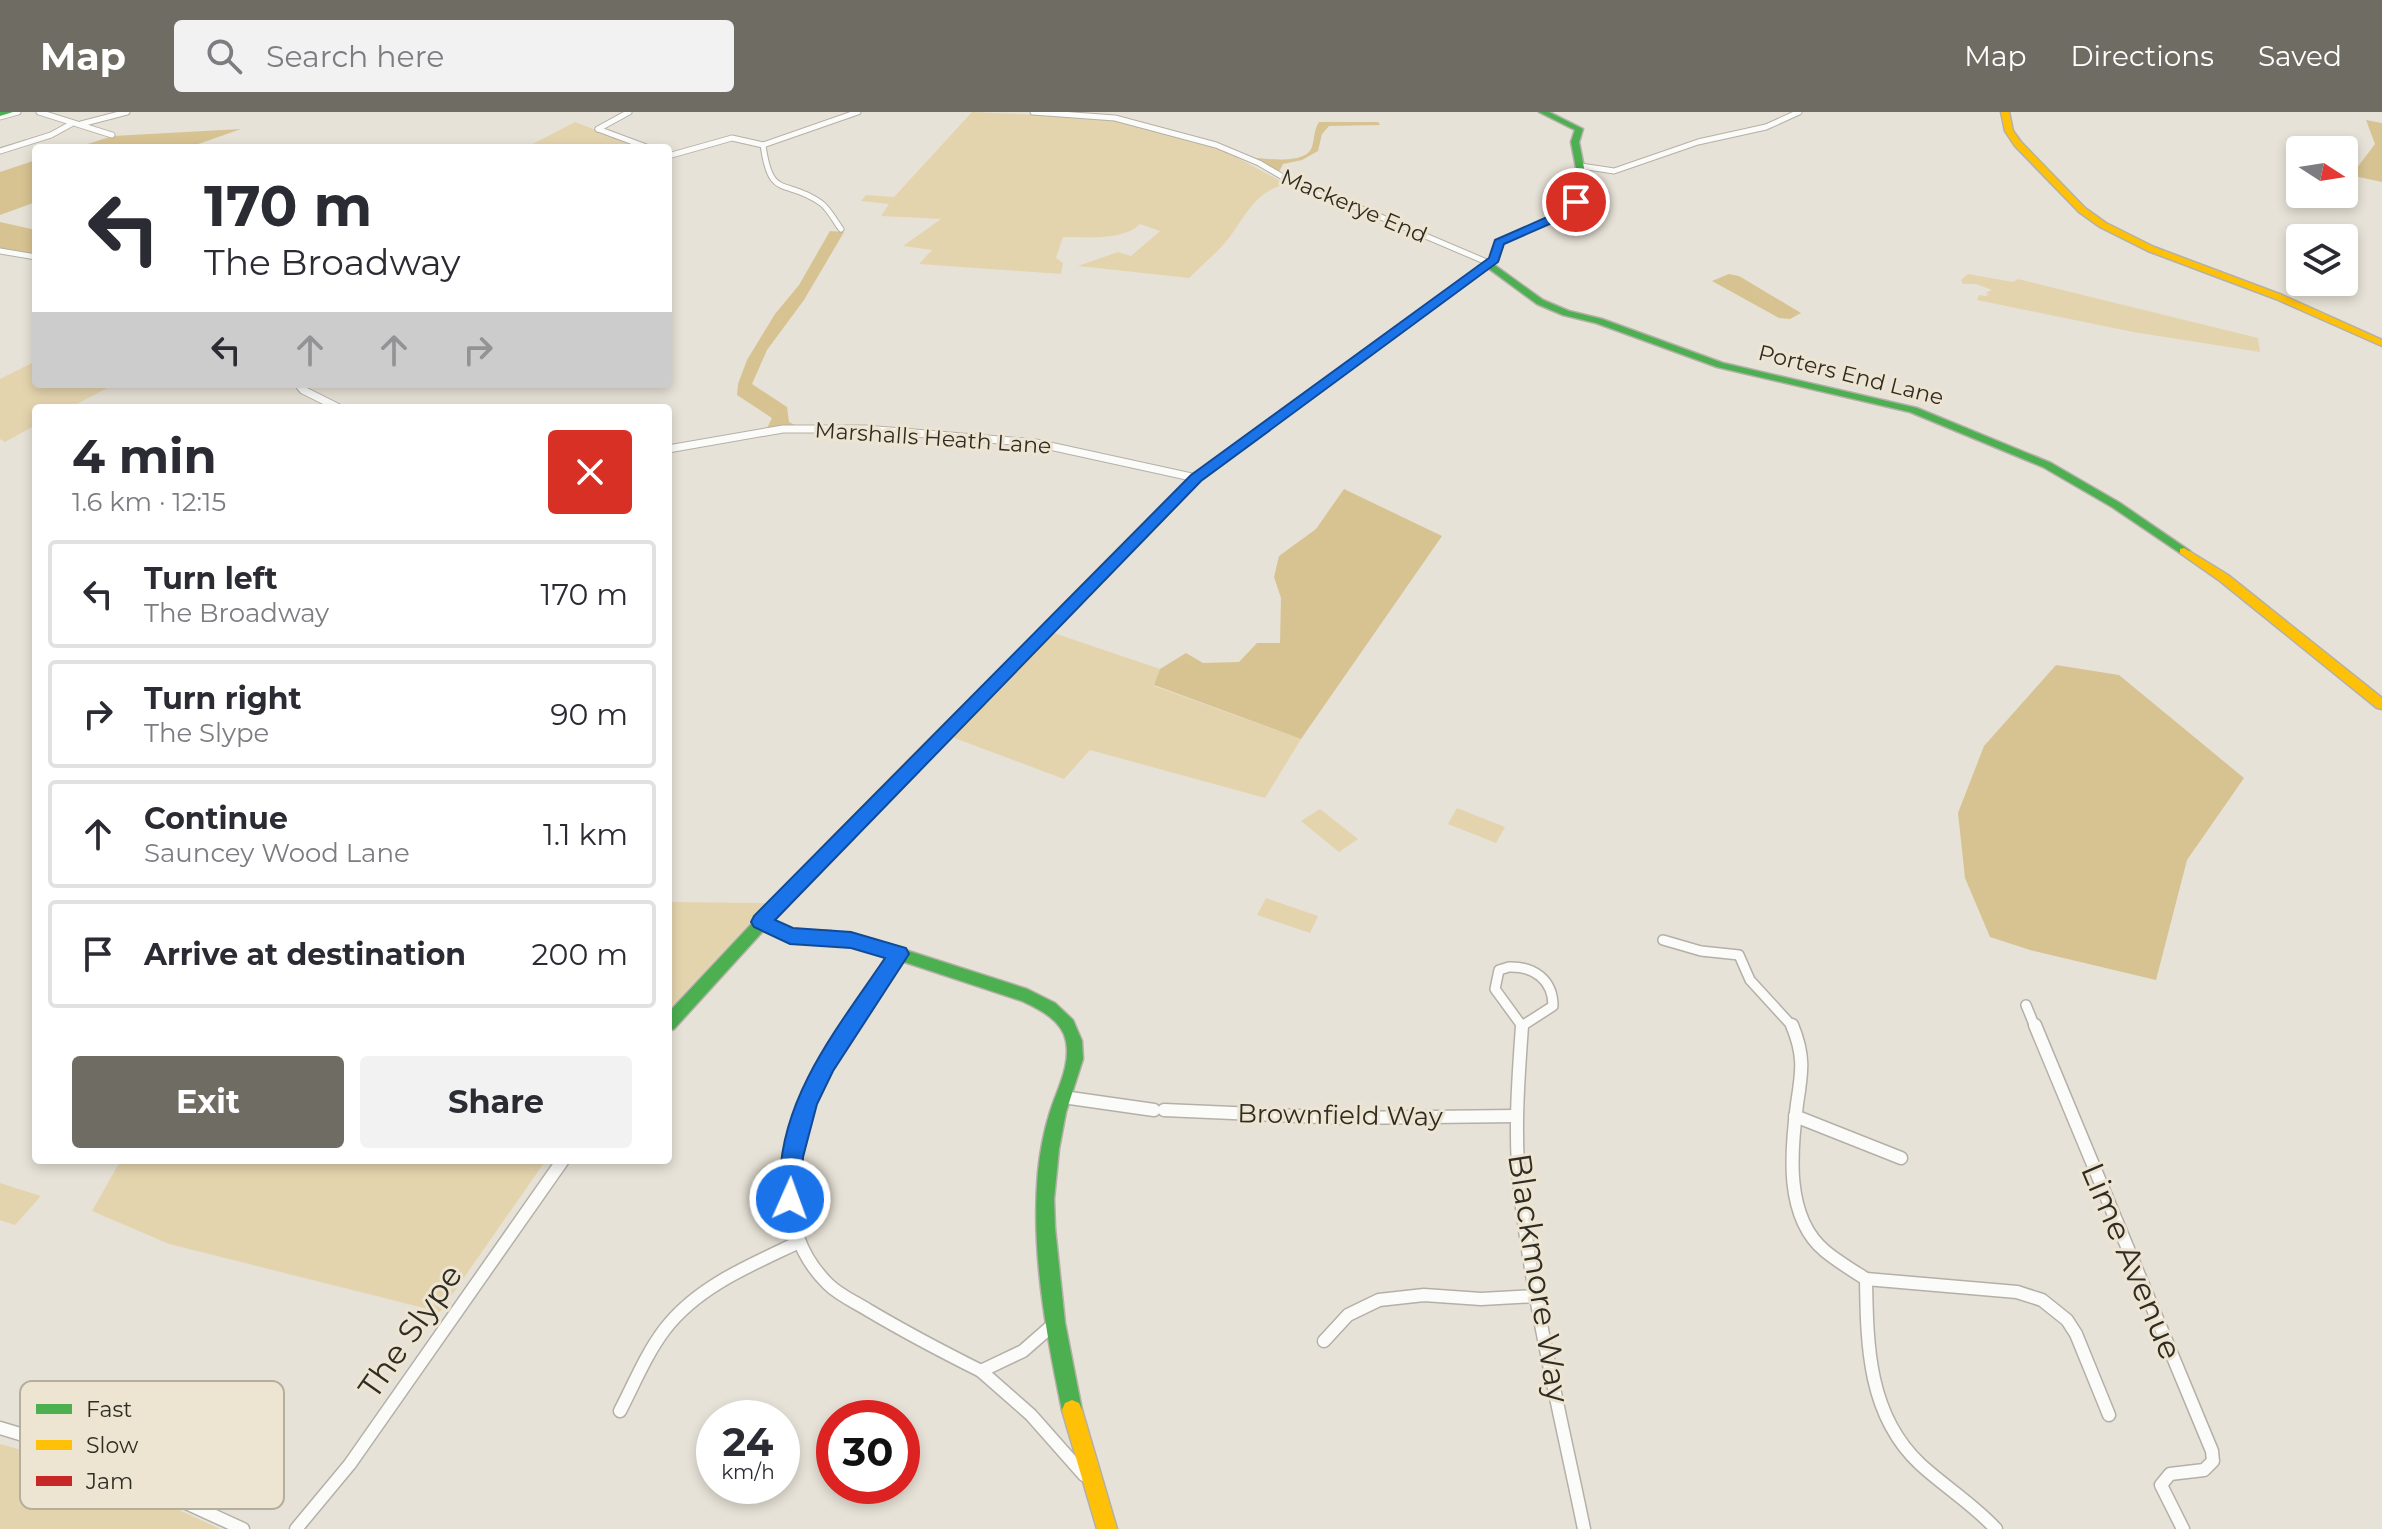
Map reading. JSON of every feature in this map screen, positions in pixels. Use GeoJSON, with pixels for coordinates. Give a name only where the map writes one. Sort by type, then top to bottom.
{"type":"FeatureCollection","features":[{"type":"Feature","properties":{"kind":"street"},"geometry":{"type":"LineString","coordinates":[[0,116],[9,112]]}},
{"type":"Feature","properties":{"kind":"street"},"geometry":{"type":"LineString","coordinates":[[0,116],[18,112]]}},
{"type":"Feature","properties":{"kind":"street"},"geometry":{"type":"LineString","coordinates":[[39,112],[112,135]]}},
{"type":"Feature","properties":{"kind":"street"},"geometry":{"type":"LineString","coordinates":[[56,133],[72,124],[97,122],[127,112]]}},
{"type":"Feature","properties":{"kind":"street"},"geometry":{"type":"LineString","coordinates":[[629,112],[598,129],[638,144]]}},
{"type":"Feature","properties":{"kind":"street"},"geometry":{"type":"LineString","coordinates":[[672,154],[732,138],[763,145],[858,112]]}},
{"type":"Feature","properties":{"kind":"street","name":"Mackerye End"},"geometry":{"type":"LineString","coordinates":[[1033,112],[1115,118],[1216,145],[1259,163],[1305,190],[1362,209],[1492,264]]}},
{"type":"Feature","properties":{"kind":"street"},"geometry":{"type":"LineString","coordinates":[[672,1020],[761,922],[1196,478],[1492,264],[1499,242],[1558,217],[1576,202],[1581,166],[1575,142],[1578,127],[1543,112]]}},
{"type":"Feature","properties":{"kind":"street"},"geometry":{"type":"LineString","coordinates":[[1581,166],[1614,171],[1698,142],[1766,127],[1799,112]]}},
{"type":"Feature","properties":{"kind":"street"},"geometry":{"type":"LineString","coordinates":[[2005,112],[2009,131],[2018,144],[2082,210],[2103,225],[2151,249],[2279,297],[2382,343]]}},
{"type":"Feature","properties":{"kind":"street"},"geometry":{"type":"LineString","coordinates":[[0,151],[56,133],[88,129],[97,122]]}},
{"type":"Feature","properties":{"kind":"street"},"geometry":{"type":"LineString","coordinates":[[763,145],[767,173],[773,181],[822,204],[841,229]]}},
{"type":"Feature","properties":{"kind":"street"},"geometry":{"type":"LineString","coordinates":[[0,251],[32,256]]}},
{"type":"Feature","properties":{"kind":"street","name":"Porters End Lane"},"geometry":{"type":"LineString","coordinates":[[1492,264],[1540,302],[1566,313],[1599,321],[1720,365],[1913,410],[2047,465],[2116,505],[2224,578],[2382,705]]}},
{"type":"Feature","properties":{"kind":"street"},"geometry":{"type":"LineString","coordinates":[[301,388],[331,404]]}},
{"type":"Feature","properties":{"kind":"street","name":"Marshalls Heath Lane"},"geometry":{"type":"LineString","coordinates":[[672,448],[783,429],[865,429],[1036,443],[1196,478]]}},
{"type":"Feature","properties":{"kind":"street"},"geometry":{"type":"LineString","coordinates":[[761,922],[790,936],[851,940],[1027,996],[1045,1003],[1059,1015],[1074,1040],[1075,1057],[1047,1172],[1046,1207],[1055,1323],[1074,1431],[1107,1529]]}},
{"type":"Feature","properties":{"kind":"street"},"geometry":{"type":"LineString","coordinates":[[1663,940],[1701,951],[1739,955],[1750,980],[1790,1021],[1801,1047],[1803,1062],[1795,1116],[1792,1171],[1798,1211],[1822,1249],[1866,1279],[2017,1292],[2042,1300],[2067,1320],[2076,1334],[2109,1415]]}},
{"type":"Feature","properties":{"kind":"street"},"geometry":{"type":"LineString","coordinates":[[899,954],[825,1065],[806,1103],[792,1157],[790,1199],[799,1242],[828,1285],[902,1331],[981,1371],[1031,1415],[1088,1479]]}},
{"type":"Feature","properties":{"kind":"street"},"geometry":{"type":"LineString","coordinates":[[1507,967],[1540,974],[1552,988],[1553,1006],[1522,1026],[1495,989],[1499,970],[1507,967]]}},
{"type":"Feature","properties":{"kind":"street","name":"Lime Avenue"},"geometry":{"type":"LineString","coordinates":[[2026,1005],[2212,1451],[2213,1461],[2204,1470],[2170,1474],[2161,1485],[2183,1529]]}},
{"type":"Feature","properties":{"kind":"street","name":"Blackmore Way"},"geometry":{"type":"LineString","coordinates":[[1522,1026],[1516,1116],[1520,1191],[1537,1296],[1584,1529]]}},
{"type":"Feature","properties":{"kind":"street","name":"Brownfield Way"},"geometry":{"type":"LineString","coordinates":[[1063,1097],[1159,1110],[1343,1118],[1516,1116]]}},
{"type":"Feature","properties":{"kind":"street"},"geometry":{"type":"LineString","coordinates":[[1795,1116],[1864,1148],[1901,1158]]}},
{"type":"Feature","properties":{"kind":"street","name":"The Slype"},"geometry":{"type":"LineString","coordinates":[[296,1529],[350,1464],[560,1164]]}},
{"type":"Feature","properties":{"kind":"street"},"geometry":{"type":"LineString","coordinates":[[620,1411],[663,1332],[685,1307],[721,1279],[799,1242]]}},
{"type":"Feature","properties":{"kind":"street"},"geometry":{"type":"LineString","coordinates":[[1866,1279],[1873,1384],[1884,1419],[1917,1461],[1996,1529]]}},
{"type":"Feature","properties":{"kind":"street"},"geometry":{"type":"LineString","coordinates":[[1324,1341],[1348,1315],[1379,1300],[1424,1295],[1481,1299],[1537,1296]]}},
{"type":"Feature","properties":{"kind":"street"},"geometry":{"type":"LineString","coordinates":[[981,1371],[1023,1351],[1055,1323]]}},
{"type":"Feature","properties":{"kind":"street"},"geometry":{"type":"LineString","coordinates":[[0,1428],[20,1434]]}},
{"type":"Feature","properties":{"kind":"street"},"geometry":{"type":"LineString","coordinates":[[199,1509],[243,1529]]}},
{"type":"Feature","properties":{"kind":"shaded area"},"geometry":{"type":"Polygon","coordinates":[[[972,112],[1110,118],[1225,151],[1286,184],[1259,199],[1224,243],[1189,278],[1078,266],[1118,252],[1131,256],[1160,231],[1140,224],[1114,236],[1063,237],[1056,258],[1063,263],[1061,274],[919,264],[932,250],[903,246],[941,219],[881,216],[889,204],[861,201],[866,195],[894,197],[972,112]]]}},
{"type":"Feature","properties":{"kind":"shaded area"},"geometry":{"type":"Polygon","coordinates":[[[2366,120],[2382,123],[2382,182],[2358,177],[2358,166],[2375,144],[2366,120]]]}},
{"type":"Feature","properties":{"kind":"shaded area"},"geometry":{"type":"Polygon","coordinates":[[[575,122],[633,144],[533,144],[575,122]]]}},
{"type":"Feature","properties":{"kind":"shaded area"},"geometry":{"type":"Polygon","coordinates":[[[1319,122],[1378,122],[1380,125],[1329,126],[1322,134],[1318,151],[1302,160],[1283,164],[1279,172],[1256,158],[1303,156],[1312,147],[1319,122]]]}},
{"type":"Feature","properties":{"kind":"shaded area"},"geometry":{"type":"Polygon","coordinates":[[[241,129],[198,144],[88,144],[113,136],[241,129]]]}},
{"type":"Feature","properties":{"kind":"shaded area"},"geometry":{"type":"Polygon","coordinates":[[[32,161],[32,203],[0,215],[0,172],[32,161]]]}},
{"type":"Feature","properties":{"kind":"shaded area"},"geometry":{"type":"Polygon","coordinates":[[[0,222],[32,229],[32,253],[0,249],[0,222]]]}},
{"type":"Feature","properties":{"kind":"shaded area"},"geometry":{"type":"Polygon","coordinates":[[[830,231],[844,232],[804,300],[767,350],[752,384],[787,407],[789,422],[795,425],[767,428],[772,418],[737,395],[738,384],[747,360],[775,314],[799,285],[830,231]]]}},
{"type":"Feature","properties":{"kind":"shaded area"},"geometry":{"type":"Polygon","coordinates":[[[1729,274],[1739,276],[1801,313],[1790,319],[1779,318],[1712,281],[1729,274]]]}},
{"type":"Feature","properties":{"kind":"shaded area"},"geometry":{"type":"Polygon","coordinates":[[[1968,274],[2013,282],[2018,279],[2258,338],[2260,352],[2133,332],[1977,300],[1979,295],[1986,296],[1989,294],[1985,293],[1992,290],[1976,284],[1963,284],[1961,280],[1968,274]]]}},
{"type":"Feature","properties":{"kind":"shaded area"},"geometry":{"type":"Polygon","coordinates":[[[32,363],[32,388],[107,388],[77,404],[32,404],[32,427],[5,442],[0,439],[0,379],[32,363]]]}},
{"type":"Feature","properties":{"kind":"shaded area"},"geometry":{"type":"Polygon","coordinates":[[[1344,489],[1442,536],[1301,739],[1154,685],[1160,669],[1186,653],[1203,663],[1239,662],[1257,643],[1280,643],[1281,598],[1274,577],[1279,556],[1316,529],[1344,489]]]}},
{"type":"Feature","properties":{"kind":"shaded area"},"geometry":{"type":"Polygon","coordinates":[[[1051,632],[1160,669],[1154,686],[1301,739],[1265,798],[1090,750],[1064,779],[949,736],[1051,632]]]}},
{"type":"Feature","properties":{"kind":"shaded area"},"geometry":{"type":"Polygon","coordinates":[[[2056,665],[2119,675],[2244,778],[2187,860],[2156,980],[2030,950],[1990,937],[1965,878],[1958,813],[1984,746],[2056,665]]]}},
{"type":"Feature","properties":{"kind":"shaded area"},"geometry":{"type":"Polygon","coordinates":[[[1457,808],[1505,827],[1496,843],[1448,824],[1457,808]]]}},
{"type":"Feature","properties":{"kind":"shaded area"},"geometry":{"type":"Polygon","coordinates":[[[1320,809],[1358,839],[1339,852],[1301,821],[1320,809]]]}},
{"type":"Feature","properties":{"kind":"shaded area"},"geometry":{"type":"Polygon","coordinates":[[[1266,898],[1318,916],[1310,933],[1257,915],[1266,898]]]}},
{"type":"Feature","properties":{"kind":"shaded area"},"geometry":{"type":"Polygon","coordinates":[[[672,902],[769,903],[672,1006],[672,902]]]}},
{"type":"Feature","properties":{"kind":"shaded area"},"geometry":{"type":"Polygon","coordinates":[[[119,1164],[543,1164],[440,1312],[169,1244],[92,1211],[119,1164]]]}},
{"type":"Feature","properties":{"kind":"shaded area"},"geometry":{"type":"Polygon","coordinates":[[[0,1183],[41,1196],[15,1225],[0,1220],[0,1183]]]}},
{"type":"Feature","properties":{"kind":"shaded area"},"geometry":{"type":"Polygon","coordinates":[[[0,1444],[20,1449],[20,1509],[177,1509],[220,1529],[0,1529],[0,1444]]]}},
{"type":"Feature","properties":{"kind":"traffic: fast"},"geometry":{"type":"LineString","coordinates":[[0,114],[9,112]]}},
{"type":"Feature","properties":{"kind":"traffic: fast"},"geometry":{"type":"LineString","coordinates":[[1411,320],[1494,260],[1499,242],[1558,217],[1576,202],[1581,173],[1575,142],[1579,129],[1543,112]]}},
{"type":"Feature","properties":{"kind":"traffic: fast"},"geometry":{"type":"LineString","coordinates":[[1487,265],[1497,269],[1540,302],[1566,313],[1599,321],[1720,365],[1913,410],[2047,465],[2116,505],[2184,551]]}},
{"type":"Feature","properties":{"kind":"traffic: fast"},"geometry":{"type":"LineString","coordinates":[[672,1020],[838,841],[1090,585]]}},
{"type":"Feature","properties":{"kind":"traffic: fast"},"geometry":{"type":"LineString","coordinates":[[761,922],[790,936],[830,937],[868,944],[1027,996],[1049,1008],[1067,1025],[1074,1041],[1075,1059],[1053,1134],[1045,1199],[1051,1291],[1072,1410]]}},
{"type":"Feature","properties":{"kind":"traffic: slow"},"geometry":{"type":"LineString","coordinates":[[2005,112],[2009,131],[2018,144],[2082,210],[2103,225],[2151,249],[2279,297],[2382,343]]}},
{"type":"Feature","properties":{"kind":"traffic: slow"},"geometry":{"type":"LineString","coordinates":[[2184,551],[2224,578],[2382,705]]}},
{"type":"Feature","properties":{"kind":"traffic: slow"},"geometry":{"type":"LineString","coordinates":[[1072,1410],[1107,1529]]}},
{"type":"Feature","properties":{"kind":"traffic: jam"},"geometry":{"type":"LineString","coordinates":[[1090,585],[1196,478],[1411,320]]}},
{"type":"Feature","properties":{"kind":"route"},"geometry":{"type":"LineString","coordinates":[[790,1199],[792,1157],[806,1103],[825,1065],[899,954],[851,940],[790,936],[761,922],[1196,478],[1494,260],[1499,242],[1558,217],[1576,202]]}}]}
